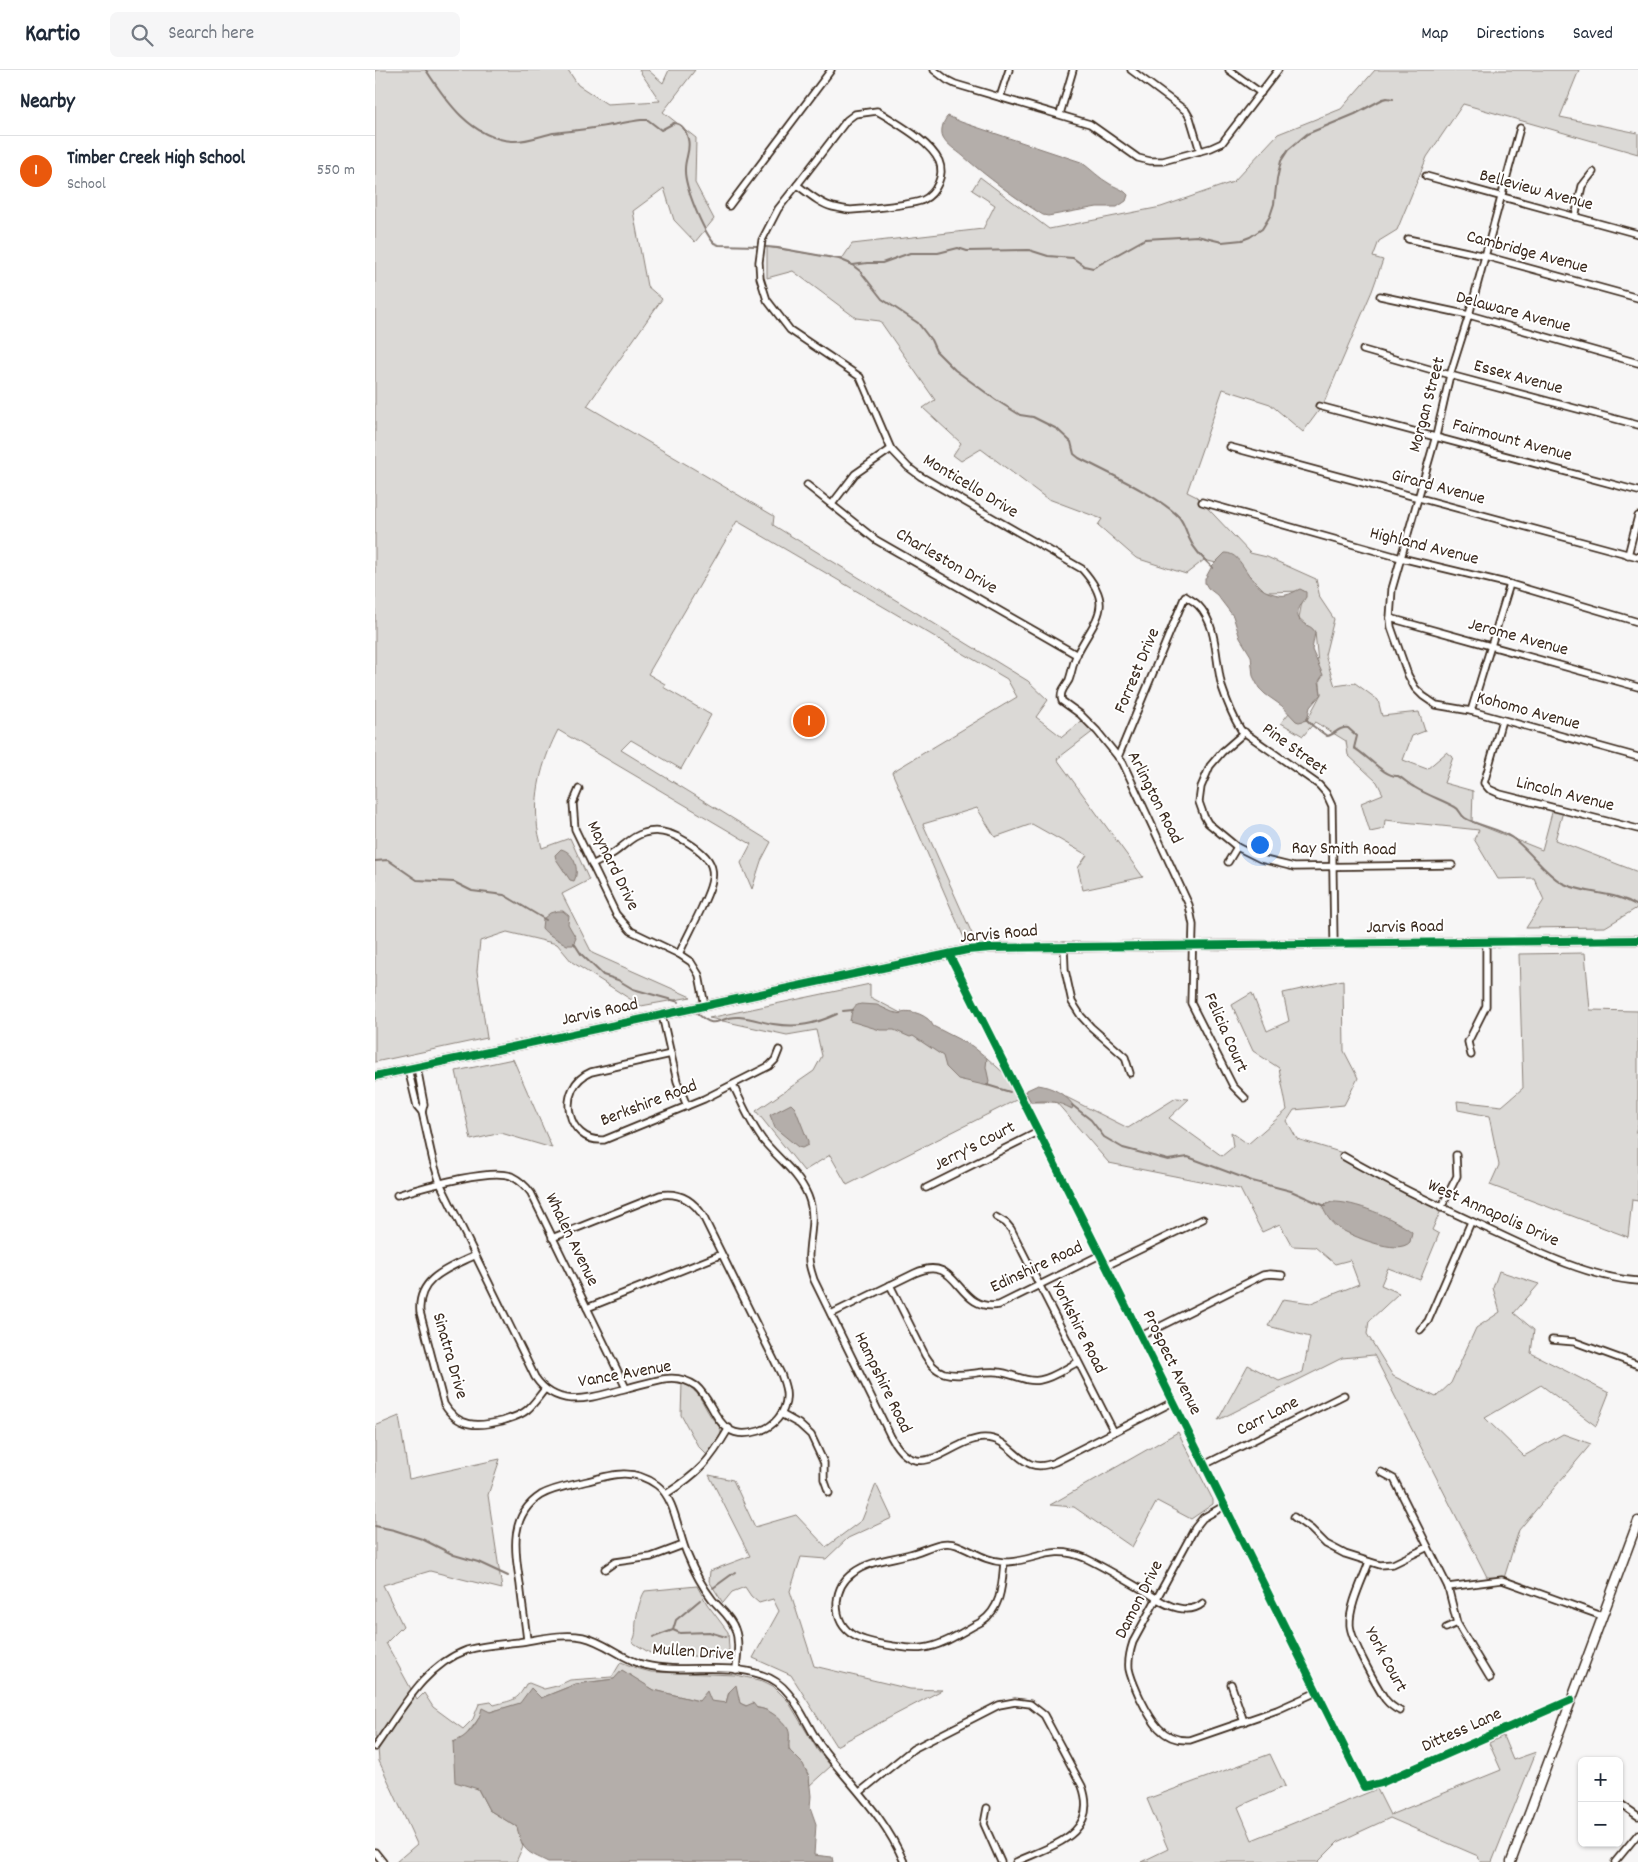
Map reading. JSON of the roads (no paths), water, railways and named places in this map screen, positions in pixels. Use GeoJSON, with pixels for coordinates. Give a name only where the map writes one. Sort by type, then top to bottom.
{"type":"FeatureCollection","features":[{"type":"Feature","properties":{"kind":"street"},"geometry":{"type":"LineString","coordinates":[[729,206],[831,70]]}},
{"type":"Feature","properties":{"kind":"street"},"geometry":{"type":"LineString","coordinates":[[934,70],[955,84],[1090,124],[1144,160],[1163,161],[1211,148],[1222,143],[1278,70]]}},
{"type":"Feature","properties":{"kind":"street"},"geometry":{"type":"LineString","coordinates":[[1000,97],[1009,70]]}},
{"type":"Feature","properties":{"kind":"street"},"geometry":{"type":"LineString","coordinates":[[1060,114],[1073,70]]}},
{"type":"Feature","properties":{"kind":"street"},"geometry":{"type":"LineString","coordinates":[[1131,70],[1186,111],[1200,151]]}},
{"type":"Feature","properties":{"kind":"street"},"geometry":{"type":"LineString","coordinates":[[1229,70],[1261,93]]}},
{"type":"Feature","properties":{"kind":"street","name":"Monticello Drive"},"geometry":{"type":"LineString","coordinates":[[797,185],[823,203],[850,210],[905,204],[922,201],[934,192],[939,181],[939,162],[928,146],[884,114],[877,111],[855,114],[847,120],[778,209],[762,240],[759,262],[760,278],[767,300],[790,330],[861,377],[891,450],[908,467],[920,476],[1082,569],[1091,579],[1099,592],[1097,620],[1077,655]]}},
{"type":"Feature","properties":{"kind":"street","name":"Morgan Street"},"geometry":{"type":"LineString","coordinates":[[1415,688],[1408,675],[1391,627],[1389,618],[1392,589],[1520,128]]}},
{"type":"Feature","properties":{"kind":"street"},"geometry":{"type":"LineString","coordinates":[[1575,217],[1581,186],[1593,172]]}},
{"type":"Feature","properties":{"kind":"street","name":"Belleview Avenue"},"geometry":{"type":"LineString","coordinates":[[1426,176],[1638,234]]}},
{"type":"Feature","properties":{"kind":"street","name":"Cambridge Avenue"},"geometry":{"type":"LineString","coordinates":[[1408,239],[1485,256],[1638,298]]}},
{"type":"Feature","properties":{"kind":"street","name":"Delaware Avenue"},"geometry":{"type":"LineString","coordinates":[[1380,296],[1469,315],[1638,363]]}},
{"type":"Feature","properties":{"kind":"street","name":"Essex Avenue"},"geometry":{"type":"LineString","coordinates":[[1363,350],[1638,425]]}},
{"type":"Feature","properties":{"kind":"street","name":"Fairmount Avenue"},"geometry":{"type":"LineString","coordinates":[[1319,406],[1638,491]]}},
{"type":"Feature","properties":{"kind":"street","name":"Girard Avenue"},"geometry":{"type":"LineString","coordinates":[[1230,447],[1638,557]]}},
{"type":"Feature","properties":{"kind":"street"},"geometry":{"type":"LineString","coordinates":[[832,504],[855,474],[891,450]]}},
{"type":"Feature","properties":{"kind":"street","name":"Charleston Drive"},"geometry":{"type":"LineString","coordinates":[[807,485],[876,540],[1077,655]]}},
{"type":"Feature","properties":{"kind":"street","name":"Highland Avenue"},"geometry":{"type":"LineString","coordinates":[[1202,502],[1401,558],[1510,584],[1638,622]]}},
{"type":"Feature","properties":{"kind":"street"},"geometry":{"type":"LineString","coordinates":[[1628,554],[1638,516]]}},
{"type":"Feature","properties":{"kind":"street"},"geometry":{"type":"LineString","coordinates":[[1471,711],[1510,584]]}},
{"type":"Feature","properties":{"kind":"street","name":"Pine Street"},"geometry":{"type":"LineString","coordinates":[[1185,596],[1198,605],[1207,617],[1222,686],[1233,717],[1241,730],[1305,773],[1326,793],[1332,806],[1334,944]]}},
{"type":"Feature","properties":{"kind":"street","name":"Forrest Drive"},"geometry":{"type":"LineString","coordinates":[[1118,757],[1185,596]]}},
{"type":"Feature","properties":{"kind":"street","name":"Jerome Avenue"},"geometry":{"type":"LineString","coordinates":[[1389,618],[1638,687]]}},
{"type":"Feature","properties":{"kind":"street","name":"Arlington Road"},"geometry":{"type":"LineString","coordinates":[[1077,655],[1068,681],[1061,694],[1061,701],[1080,714],[1123,763],[1189,905],[1193,925],[1192,945]]}},
{"type":"Feature","properties":{"kind":"street","name":"Kohomo Avenue"},"geometry":{"type":"LineString","coordinates":[[1415,688],[1435,704],[1471,711],[1638,757]]}},
{"type":"Feature","properties":{"kind":"street","name":"Lincoln Avenue"},"geometry":{"type":"LineString","coordinates":[[1503,720],[1484,783],[1486,787],[1500,794],[1638,829]]}},
{"type":"Feature","properties":{"kind":"street","name":"Ray Smith Road"},"geometry":{"type":"LineString","coordinates":[[1245,732],[1222,752],[1210,766],[1201,788],[1199,802],[1204,816],[1209,823],[1237,847],[1261,859],[1294,867],[1452,865]]}},
{"type":"Feature","properties":{"kind":"street","name":"Maynard Drive"},"geometry":{"type":"LineString","coordinates":[[579,789],[573,803],[574,825],[616,914],[631,931],[679,954],[691,962],[696,970],[705,1006]]}},
{"type":"Feature","properties":{"kind":"street"},"geometry":{"type":"LineString","coordinates":[[592,865],[611,855],[635,836],[650,831],[675,835],[709,860],[712,870],[712,884],[679,954]]}},
{"type":"Feature","properties":{"kind":"street"},"geometry":{"type":"LineString","coordinates":[[1229,862],[1237,847]]}},
{"type":"Feature","properties":{"kind":"street","name":"Jarvis Road"},"geometry":{"type":"LineString","coordinates":[[375,1076],[949,954],[991,948],[1638,940]]}},
{"type":"Feature","properties":{"kind":"street"},"geometry":{"type":"LineString","coordinates":[[1471,1055],[1468,1042],[1486,1006],[1486,942]]}},
{"type":"Feature","properties":{"kind":"street","name":"Felicia Court"},"geometry":{"type":"LineString","coordinates":[[1192,945],[1191,1003],[1233,1086],[1245,1098]]}},
{"type":"Feature","properties":{"kind":"street"},"geometry":{"type":"LineString","coordinates":[[1064,946],[1065,970],[1071,1002],[1091,1028],[1125,1058],[1130,1074]]}},
{"type":"Feature","properties":{"kind":"street","name":"Prospect Avenue"},"geometry":{"type":"LineString","coordinates":[[949,954],[1141,1336],[1364,1787]]}},
{"type":"Feature","properties":{"kind":"street"},"geometry":{"type":"LineString","coordinates":[[662,1015],[678,1085],[687,1106]]}},
{"type":"Feature","properties":{"kind":"street","name":"Berkshire Road"},"geometry":{"type":"LineString","coordinates":[[671,1054],[586,1073],[576,1081],[571,1089],[568,1101],[569,1110],[580,1133],[588,1138],[600,1140],[609,1138],[687,1106],[771,1065],[779,1050]]}},
{"type":"Feature","properties":{"kind":"street"},"geometry":{"type":"LineString","coordinates":[[417,1067],[424,1104],[422,1112],[440,1183],[474,1256],[535,1377],[545,1389]]}},
{"type":"Feature","properties":{"kind":"street"},"geometry":{"type":"LineString","coordinates":[[408,1069],[417,1106],[422,1112]]}},
{"type":"Feature","properties":{"kind":"street","name":"Hampshire Road"},"geometry":{"type":"LineString","coordinates":[[733,1085],[757,1132],[795,1173],[808,1196],[813,1221],[809,1254],[814,1280],[895,1443],[908,1456],[919,1460],[932,1459],[970,1441],[985,1438],[996,1439],[1005,1444],[1028,1464],[1045,1466],[1173,1402]]}},
{"type":"Feature","properties":{"kind":"street","name":"Jerry's Court"},"geometry":{"type":"LineString","coordinates":[[926,1188],[1038,1132]]}},
{"type":"Feature","properties":{"kind":"street","name":"West Annapolis Drive"},"geometry":{"type":"LineString","coordinates":[[1343,1156],[1385,1180],[1525,1247],[1621,1280],[1638,1281]]}},
{"type":"Feature","properties":{"kind":"street"},"geometry":{"type":"LineString","coordinates":[[1441,1208],[1457,1176],[1456,1156]]}},
{"type":"Feature","properties":{"kind":"street","name":"Whalen Avenue"},"geometry":{"type":"LineString","coordinates":[[397,1195],[440,1183],[496,1174],[517,1179],[522,1183],[531,1193],[626,1388]]}},
{"type":"Feature","properties":{"kind":"street"},"geometry":{"type":"LineString","coordinates":[[552,1238],[655,1197],[670,1194],[680,1196],[695,1204],[703,1216],[785,1384],[786,1399],[781,1414],[772,1424],[761,1431],[741,1433],[729,1428],[706,1464],[666,1494]]}},
{"type":"Feature","properties":{"kind":"street","name":"Yorkshire Road"},"geometry":{"type":"LineString","coordinates":[[995,1217],[1006,1223],[1011,1229],[1114,1432]]}},
{"type":"Feature","properties":{"kind":"street"},"geometry":{"type":"LineString","coordinates":[[1106,1266],[1203,1219]]}},
{"type":"Feature","properties":{"kind":"street"},"geometry":{"type":"LineString","coordinates":[[1420,1330],[1428,1321],[1471,1222]]}},
{"type":"Feature","properties":{"kind":"street"},"geometry":{"type":"LineString","coordinates":[[587,1308],[721,1255]]}},
{"type":"Feature","properties":{"kind":"street","name":"Edinshire Road"},"geometry":{"type":"LineString","coordinates":[[831,1314],[923,1270],[938,1270],[954,1278],[969,1298],[980,1304],[993,1306],[1008,1302],[1100,1255]]}},
{"type":"Feature","properties":{"kind":"street","name":"Sinatra Drive"},"geometry":{"type":"LineString","coordinates":[[474,1256],[436,1275],[428,1283],[420,1300],[420,1312],[444,1404],[451,1414],[461,1421],[483,1425],[510,1419],[522,1413],[530,1407],[545,1389]]}},
{"type":"Feature","properties":{"kind":"street"},"geometry":{"type":"LineString","coordinates":[[1141,1336],[1263,1276],[1270,1274],[1282,1275]]}},
{"type":"Feature","properties":{"kind":"street"},"geometry":{"type":"LineString","coordinates":[[890,1285],[925,1355],[932,1365],[943,1373],[957,1375],[976,1372],[999,1372],[1028,1380],[1039,1380],[1078,1362]]}},
{"type":"Feature","properties":{"kind":"street"},"geometry":{"type":"LineString","coordinates":[[1552,1340],[1575,1342],[1638,1366]]}},
{"type":"Feature","properties":{"kind":"street","name":"Vance Avenue"},"geometry":{"type":"LineString","coordinates":[[545,1389],[565,1398],[583,1400],[669,1378],[686,1381],[699,1390],[717,1419],[729,1428]]}},
{"type":"Feature","properties":{"kind":"street","name":"Carr Lane"},"geometry":{"type":"LineString","coordinates":[[1204,1465],[1344,1395]]}},
{"type":"Feature","properties":{"kind":"street"},"geometry":{"type":"LineString","coordinates":[[781,1414],[799,1424],[811,1435],[824,1463],[824,1479],[829,1493]]}},
{"type":"Feature","properties":{"kind":"street"},"geometry":{"type":"LineString","coordinates":[[1381,1472],[1394,1479],[1448,1587],[1457,1624],[1490,1678]]}},
{"type":"Feature","properties":{"kind":"street"},"geometry":{"type":"LineString","coordinates":[[527,1640],[514,1541],[518,1522],[530,1505],[541,1496],[552,1491],[617,1474],[632,1474],[647,1479],[666,1494],[683,1545],[702,1584],[730,1620],[735,1630],[737,1640],[736,1670]]}},
{"type":"Feature","properties":{"kind":"street","name":"Damon Drive"},"geometry":{"type":"LineString","coordinates":[[1224,1506],[1199,1522],[1156,1598],[1133,1642],[1129,1663],[1132,1680],[1153,1722],[1160,1730],[1170,1737],[1185,1740],[1202,1737],[1283,1708],[1317,1692]]}},
{"type":"Feature","properties":{"kind":"street"},"geometry":{"type":"LineString","coordinates":[[1294,1516],[1326,1544],[1345,1554],[1380,1565],[1393,1564],[1428,1547]]}},
{"type":"Feature","properties":{"kind":"street"},"geometry":{"type":"LineString","coordinates":[[1511,1862],[1638,1521]]}},
{"type":"Feature","properties":{"kind":"street"},"geometry":{"type":"LineString","coordinates":[[1004,1562],[999,1598],[988,1616],[981,1622],[934,1645],[924,1648],[912,1648],[865,1641],[851,1634],[840,1618],[837,1603],[841,1587],[851,1574],[865,1566],[914,1554],[945,1543],[956,1544],[989,1559],[1004,1562],[1044,1553],[1067,1553],[1090,1561],[1173,1607],[1194,1608],[1203,1603]]}},
{"type":"Feature","properties":{"kind":"street"},"geometry":{"type":"LineString","coordinates":[[605,1569],[615,1562],[651,1557],[683,1545]]}},
{"type":"Feature","properties":{"kind":"street","name":"York Court"},"geometry":{"type":"LineString","coordinates":[[1369,1562],[1351,1614],[1351,1631],[1385,1699],[1392,1707],[1400,1711]]}},
{"type":"Feature","properties":{"kind":"street"},"geometry":{"type":"LineString","coordinates":[[1448,1587],[1502,1580],[1602,1616]]}},
{"type":"Feature","properties":{"kind":"street"},"geometry":{"type":"LineString","coordinates":[[1446,1628],[1457,1624]]}},
{"type":"Feature","properties":{"kind":"street","name":"Mullen Drive"},"geometry":{"type":"LineString","coordinates":[[375,1747],[424,1679],[443,1663],[473,1649],[527,1640],[575,1636],[597,1642],[643,1665],[736,1670],[765,1676],[785,1689],[823,1749],[860,1792],[889,1831],[904,1862]]}},
{"type":"Feature","properties":{"kind":"street"},"geometry":{"type":"LineString","coordinates":[[1231,1684],[1244,1722]]}},
{"type":"Feature","properties":{"kind":"street","name":"Dittess Lane"},"geometry":{"type":"LineString","coordinates":[[1364,1787],[1381,1782],[1571,1700]]}},
{"type":"Feature","properties":{"kind":"street"},"geometry":{"type":"LineString","coordinates":[[860,1792],[907,1752],[937,1736],[1004,1703],[1030,1704],[1040,1710],[1048,1720],[1082,1786],[1086,1809],[1080,1826],[1069,1837],[1016,1862]]}},
{"type":"Feature","properties":{"kind":"street"},"geometry":{"type":"LineString","coordinates":[[1623,1806],[1638,1816]]}},
{"type":"Feature","properties":{"kind":"street"},"geometry":{"type":"LineString","coordinates":[[987,1808],[984,1824],[1001,1862]]}},
{"type":"Feature","properties":{"kind":"street"},"geometry":{"type":"LineString","coordinates":[[1615,1862],[1638,1834]]}},
{"type":"Feature","properties":{"kind":"street"},"geometry":{"type":"LineString","coordinates":[[375,1852],[383,1862]]}},
{"type":"Feature","properties":{"kind":"waterway"},"geometry":{"type":"LineString","coordinates":[[426,70],[442,94],[461,116],[484,133],[497,138],[522,141],[553,133],[641,120],[648,120],[661,130],[674,123],[682,126],[689,143],[685,169],[691,197],[700,219],[714,243],[719,245],[778,248],[839,259],[851,264],[860,271],[882,299],[918,323],[931,340],[936,351],[955,370],[1020,415],[1033,417],[1057,429],[1071,442],[1074,454],[1079,458],[1132,485],[1170,509],[1181,519],[1196,550],[1213,568]]}},
{"type":"Feature","properties":{"kind":"waterway"},"geometry":{"type":"LineString","coordinates":[[853,265],[882,263],[910,253],[938,253],[958,248],[967,251],[1029,250],[1048,256],[1073,258],[1084,266],[1093,268],[1145,239],[1197,236],[1222,242],[1242,240],[1262,229],[1270,216],[1274,204],[1281,161],[1288,150],[1307,134],[1355,114],[1383,99],[1393,99]]}},
{"type":"Feature","properties":{"kind":"waterway"},"geometry":{"type":"LineString","coordinates":[[1306,719],[1327,736],[1342,728],[1348,728],[1357,736],[1354,748],[1382,770],[1393,776],[1398,776],[1419,790],[1457,808],[1465,818],[1511,837],[1562,883],[1580,890],[1618,897],[1636,905]]}},
{"type":"Feature","properties":{"kind":"waterway"},"geometry":{"type":"LineString","coordinates":[[375,861],[388,860],[417,880],[454,882],[472,891],[504,895],[546,920]]}},
{"type":"Feature","properties":{"kind":"waterway"},"geometry":{"type":"LineString","coordinates":[[574,943],[581,954],[603,975],[618,980],[633,989],[679,1002]]}},
{"type":"Feature","properties":{"kind":"waterway"},"geometry":{"type":"LineString","coordinates":[[843,1011],[853,1010]]}},
{"type":"Feature","properties":{"kind":"waterway"},"geometry":{"type":"LineString","coordinates":[[697,1013],[704,1019],[714,1022],[739,1017],[790,1026],[814,1023],[837,1014]]}},
{"type":"Feature","properties":{"kind":"waterway"},"geometry":{"type":"LineString","coordinates":[[987,1085],[1010,1092]]}},
{"type":"Feature","properties":{"kind":"waterway"},"geometry":{"type":"LineString","coordinates":[[1072,1105],[1091,1120],[1104,1137],[1123,1148],[1168,1160],[1188,1157],[1252,1181],[1291,1191],[1325,1206]]}},
{"type":"Feature","properties":{"kind":"waterway"},"geometry":{"type":"LineString","coordinates":[[375,1526],[422,1539],[454,1555],[478,1562],[508,1576]]}},
{"type":"Feature","properties":{"kind":"waterway"},"geometry":{"type":"LineString","coordinates":[[713,1588],[735,1572]]}},
{"type":"Feature","properties":{"kind":"waterway"},"geometry":{"type":"LineString","coordinates":[[673,1630],[676,1620],[700,1600]]}},
{"type":"Feature","properties":{"kind":"waterway"},"geometry":{"type":"LineString","coordinates":[[673,1630],[680,1633],[709,1632],[726,1637]]}},
{"type":"Feature","properties":{"kind":"waterway"},"geometry":{"type":"LineString","coordinates":[[654,1637],[673,1630]]}},
{"type":"Feature","properties":{"kind":"place","name":"Timber Creek High School"},"geometry":{"type":"Point","coordinates":[809,721]}}]}
